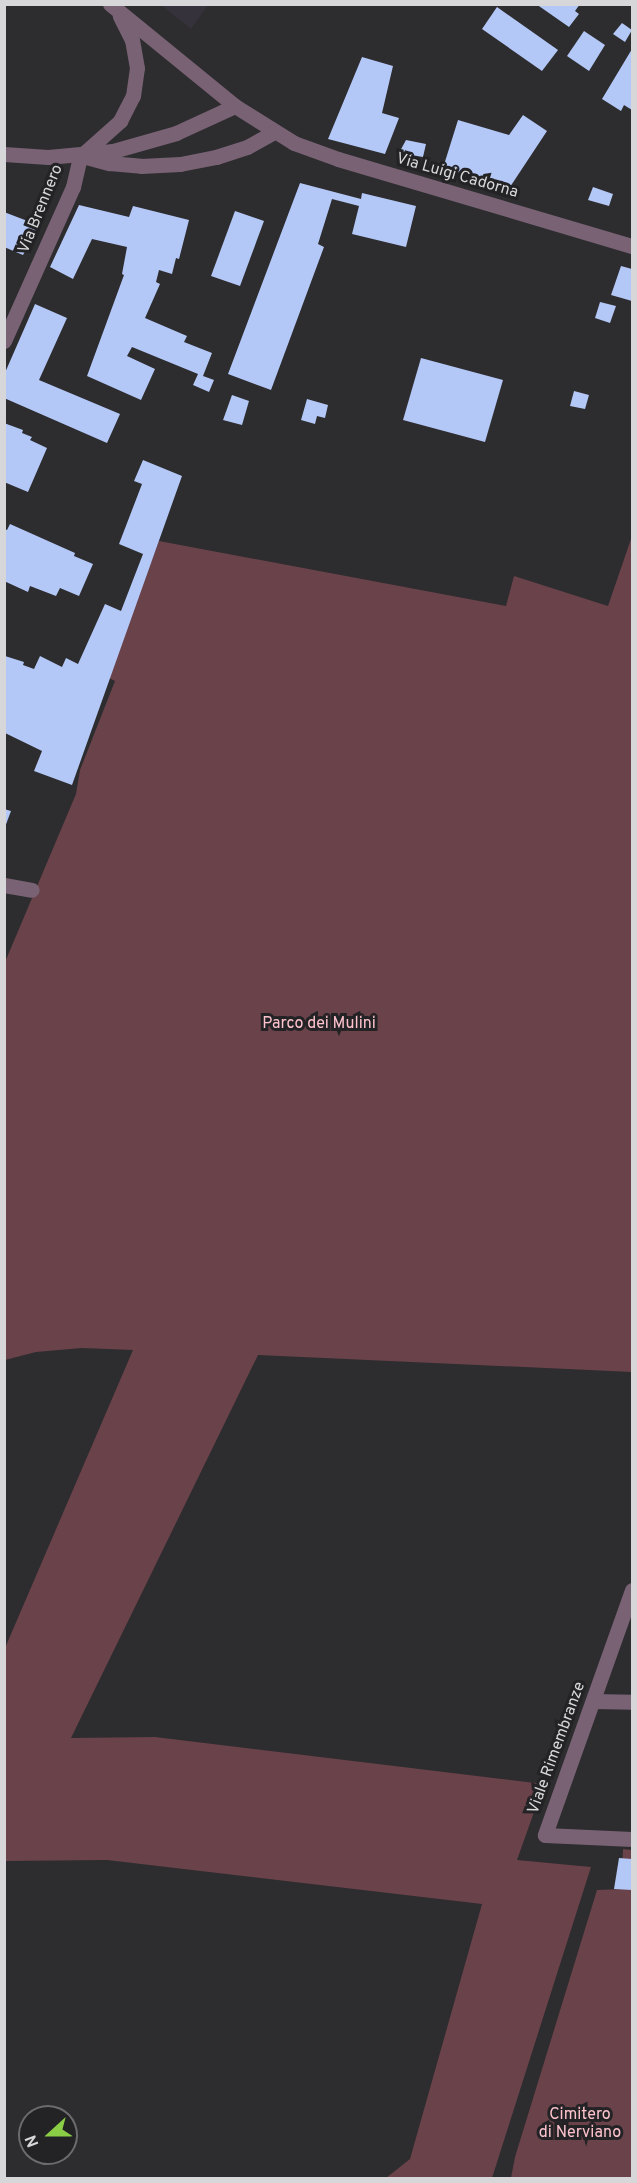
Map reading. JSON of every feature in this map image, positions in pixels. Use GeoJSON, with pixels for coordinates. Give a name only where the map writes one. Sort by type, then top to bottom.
{"type":"FeatureCollection","features":[{"type":"Feature","properties":{"kind":"street","name":"Via Luigi Cadorna"},"geometry":{"type":"LineString","coordinates":[[110,4],[235,106],[274,132],[338,159],[633,246]]}},
{"type":"Feature","properties":{"kind":"street","name":"Via Luigi Cadorna"},"geometry":{"type":"LineString","coordinates":[[80,156],[120,121],[133,96],[137,68],[132,40],[120,15],[110,4]]}},
{"type":"Feature","properties":{"kind":"street"},"geometry":{"type":"LineString","coordinates":[[4,154],[48,158],[80,156],[144,143],[176,133],[235,106]]}},
{"type":"Feature","properties":{"kind":"street"},"geometry":{"type":"LineString","coordinates":[[80,156],[110,163],[141,166],[180,164],[216,157],[247,147],[274,132]]}},
{"type":"Feature","properties":{"kind":"street","name":"Via Brennero"},"geometry":{"type":"LineString","coordinates":[[4,341],[72,187],[80,156]]}},
{"type":"Feature","properties":{"kind":"street"},"geometry":{"type":"LineString","coordinates":[[4,885],[32,890]]}},
{"type":"Feature","properties":{"kind":"street","name":"Viale Rimembranze"},"geometry":{"type":"LineString","coordinates":[[633,1590],[545,1835],[633,1839]]}},
{"type":"Feature","properties":{"kind":"street"},"geometry":{"type":"LineString","coordinates":[[593,1701],[633,1702]]}},
{"type":"Feature","properties":{"kind":"shaded area"},"geometry":{"type":"Polygon","coordinates":[[[161,5],[208,5],[191,29],[161,5]]]}},
{"type":"Feature","properties":{"kind":"green space","name":"Parco dei Mulini"},"geometry":{"type":"Polygon","coordinates":[[[632,536],[632,1372],[258,1355],[71,1738],[155,1737],[544,1784],[517,1860],[591,1867],[492,2178],[386,2178],[410,2159],[482,1904],[107,1860],[5,1861],[5,1648],[133,1350],[82,1348],[36,1352],[5,1360],[5,962],[76,794],[80,770],[115,681],[107,677],[159,541],[506,606],[514,576],[608,606],[632,536]]]}},
{"type":"Feature","properties":{"kind":"green space","name":"Cimitero di Nerviano"},"geometry":{"type":"Polygon","coordinates":[[[623,1849],[632,1850],[632,2178],[511,2178],[515,2157],[597,1890],[621,1889],[623,1849]]]}},
{"type":"Feature","properties":{"kind":"building"},"geometry":{"type":"Polygon","coordinates":[[[536,4],[580,4],[575,11],[579,14],[569,27],[536,4]]]}},
{"type":"Feature","properties":{"kind":"building"},"geometry":{"type":"Polygon","coordinates":[[[497,7],[558,50],[542,71],[482,29],[497,7]]]}},
{"type":"Feature","properties":{"kind":"building"},"geometry":{"type":"Polygon","coordinates":[[[622,23],[632,30],[625,42],[613,34],[622,23]]]}},
{"type":"Feature","properties":{"kind":"building"},"geometry":{"type":"Polygon","coordinates":[[[584,31],[605,45],[589,71],[567,56],[584,31]]]}},
{"type":"Feature","properties":{"kind":"building"},"geometry":{"type":"Polygon","coordinates":[[[632,49],[632,110],[624,105],[621,111],[602,99],[632,49]]]}},
{"type":"Feature","properties":{"kind":"building"},"geometry":{"type":"Polygon","coordinates":[[[362,57],[393,66],[382,113],[399,118],[385,154],[328,139],[362,57]]]}},
{"type":"Feature","properties":{"kind":"building"},"geometry":{"type":"Polygon","coordinates":[[[523,115],[547,131],[510,187],[443,168],[458,120],[509,135],[523,115]]]}},
{"type":"Feature","properties":{"kind":"building"},"geometry":{"type":"Polygon","coordinates":[[[406,140],[426,144],[423,157],[399,153],[406,140]]]}},
{"type":"Feature","properties":{"kind":"building"},"geometry":{"type":"Polygon","coordinates":[[[300,183],[361,199],[362,193],[416,206],[406,247],[352,234],[359,206],[332,199],[318,244],[324,247],[271,390],[228,374],[300,183]]]}},
{"type":"Feature","properties":{"kind":"building"},"geometry":{"type":"Polygon","coordinates":[[[593,187],[613,194],[609,206],[588,200],[593,187]]]}},
{"type":"Feature","properties":{"kind":"building"},"geometry":{"type":"Polygon","coordinates":[[[79,205],[129,217],[133,206],[189,220],[179,259],[176,258],[172,274],[159,270],[156,282],[160,284],[145,318],[187,336],[184,342],[212,353],[203,376],[214,380],[209,392],[193,385],[198,374],[132,347],[127,356],[155,369],[141,400],[87,376],[124,275],[122,274],[127,247],[92,239],[73,279],[50,267],[79,205]]]}},
{"type":"Feature","properties":{"kind":"building"},"geometry":{"type":"Polygon","coordinates":[[[235,211],[264,221],[240,286],[211,276],[235,211]]]}},
{"type":"Feature","properties":{"kind":"building"},"geometry":{"type":"Polygon","coordinates":[[[4,212],[38,225],[23,255],[4,247],[4,212]]]}},
{"type":"Feature","properties":{"kind":"building"},"geometry":{"type":"Polygon","coordinates":[[[621,266],[632,269],[632,301],[611,295],[621,266]]]}},
{"type":"Feature","properties":{"kind":"building"},"geometry":{"type":"Polygon","coordinates":[[[600,302],[616,306],[610,323],[595,318],[600,302]]]}},
{"type":"Feature","properties":{"kind":"building"},"geometry":{"type":"Polygon","coordinates":[[[35,304],[67,318],[39,380],[120,414],[107,443],[4,398],[4,375],[35,304]]]}},
{"type":"Feature","properties":{"kind":"building"},"geometry":{"type":"Polygon","coordinates":[[[421,358],[503,380],[485,442],[403,420],[421,358]]]}},
{"type":"Feature","properties":{"kind":"building"},"geometry":{"type":"Polygon","coordinates":[[[574,391],[589,395],[585,409],[570,406],[574,391]]]}},
{"type":"Feature","properties":{"kind":"building"},"geometry":{"type":"Polygon","coordinates":[[[232,395],[249,401],[242,425],[223,420],[232,395]]]}},
{"type":"Feature","properties":{"kind":"building"},"geometry":{"type":"Polygon","coordinates":[[[307,399],[328,405],[325,418],[317,416],[315,424],[301,420],[307,399]]]}},
{"type":"Feature","properties":{"kind":"building"},"geometry":{"type":"Polygon","coordinates":[[[4,423],[23,430],[22,433],[32,437],[30,440],[47,448],[28,492],[4,482],[4,423]]]}},
{"type":"Feature","properties":{"kind":"building"},"geometry":{"type":"Polygon","coordinates":[[[143,460],[182,476],[72,785],[34,771],[42,751],[5,733],[5,656],[24,662],[23,665],[34,669],[40,656],[62,667],[66,658],[78,664],[105,604],[121,611],[143,554],[119,544],[142,484],[134,481],[143,460]]]}},
{"type":"Feature","properties":{"kind":"building"},"geometry":{"type":"Polygon","coordinates":[[[10,524],[75,553],[74,556],[93,564],[79,596],[60,588],[56,596],[30,586],[28,592],[4,581],[4,529],[7,530],[10,524]]]}},
{"type":"Feature","properties":{"kind":"building"},"geometry":{"type":"Polygon","coordinates":[[[4,809],[11,811],[5,827],[4,827],[4,809]]]}},
{"type":"Feature","properties":{"kind":"building"},"geometry":{"type":"Polygon","coordinates":[[[619,1858],[632,1859],[632,1890],[614,1889],[619,1858]]]}}]}
